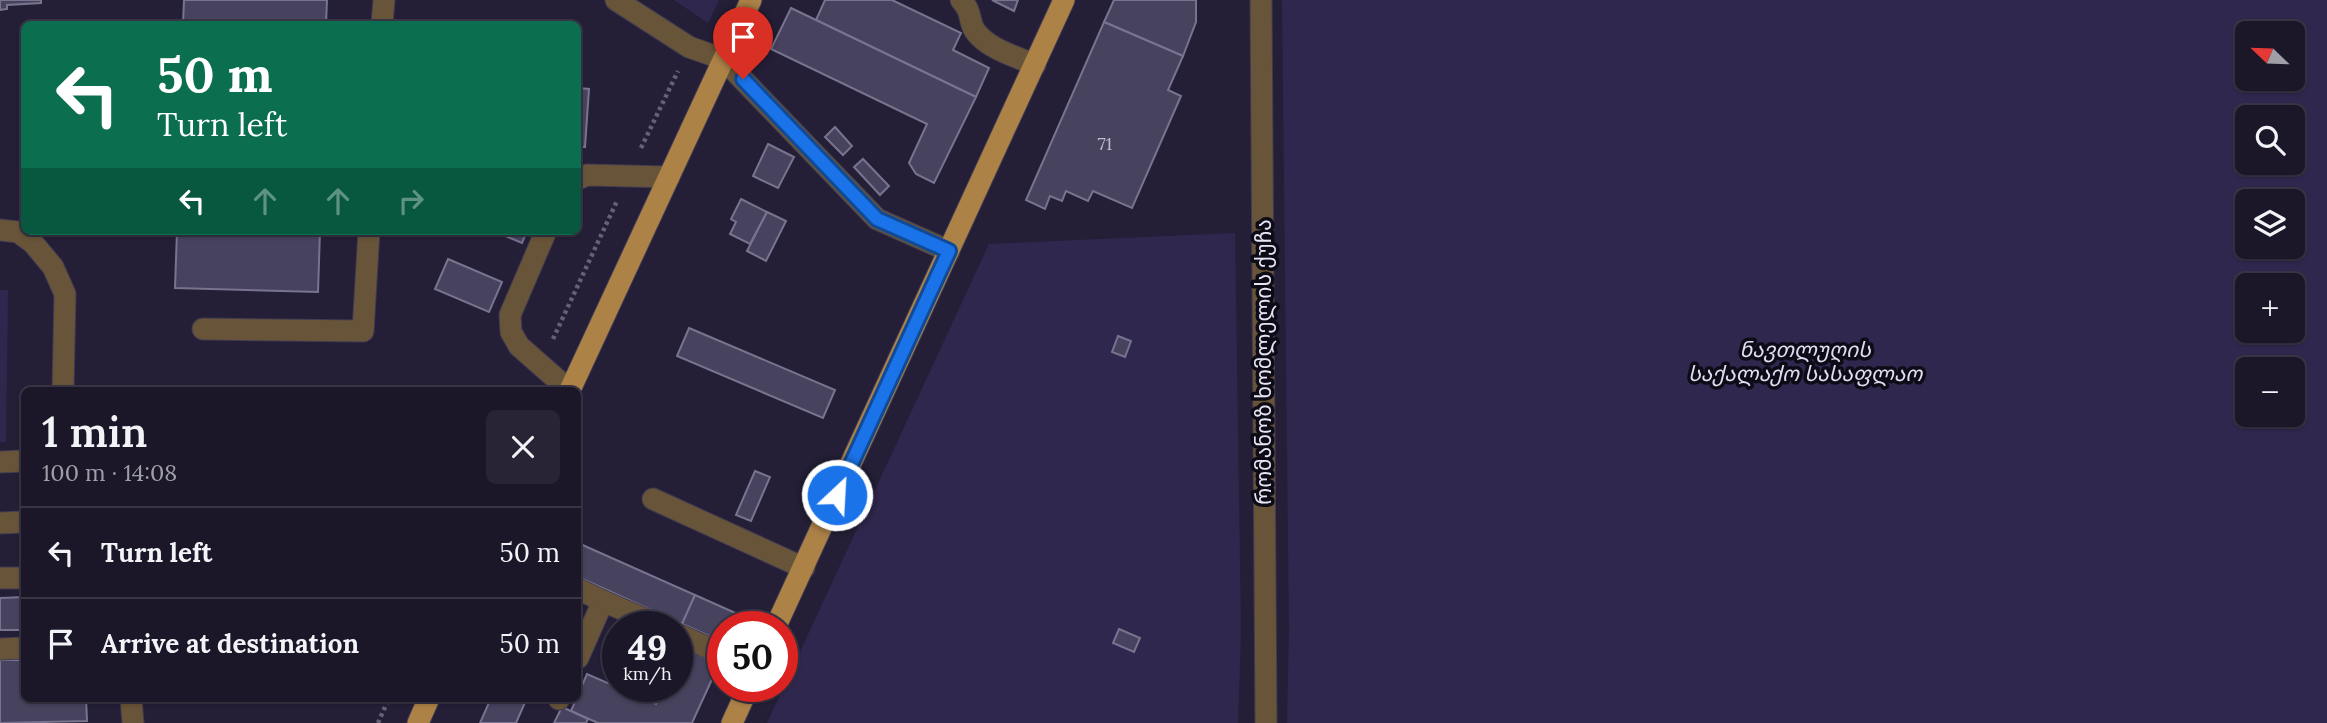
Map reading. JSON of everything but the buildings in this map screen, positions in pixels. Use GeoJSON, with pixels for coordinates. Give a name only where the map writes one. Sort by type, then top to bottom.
{"type":"FeatureCollection","features":[{"type":"Feature","properties":{"kind":"main road"},"geometry":{"type":"LineString","coordinates":[[570,387],[751,0]]}},
{"type":"Feature","properties":{"kind":"main road"},"geometry":{"type":"LineString","coordinates":[[783,611],[1064,0]]}},
{"type":"Feature","properties":{"kind":"main road"},"geometry":{"type":"LineString","coordinates":[[418,723],[427,702]]}},
{"type":"Feature","properties":{"kind":"main road"},"geometry":{"type":"LineString","coordinates":[[732,723],[742,702]]}},
{"type":"Feature","properties":{"kind":"street"},"geometry":{"type":"LineString","coordinates":[[382,21],[384,0]]}},
{"type":"Feature","properties":{"kind":"street"},"geometry":{"type":"LineString","coordinates":[[615,0],[689,47],[723,59],[877,219],[949,251]]}},
{"type":"Feature","properties":{"kind":"street"},"geometry":{"type":"LineString","coordinates":[[961,0],[969,9],[973,28],[985,42],[1035,65]]}},
{"type":"Feature","properties":{"kind":"street","name":"რომანოზ ხომლელის ქუჩა"},"geometry":{"type":"LineString","coordinates":[[1261,0],[1266,723]]}},
{"type":"Feature","properties":{"kind":"street"},"geometry":{"type":"LineString","coordinates":[[581,177],[669,177]]}},
{"type":"Feature","properties":{"kind":"street"},"geometry":{"type":"LineString","coordinates":[[0,230],[21,233]]}},
{"type":"Feature","properties":{"kind":"street"},"geometry":{"type":"LineString","coordinates":[[202,329],[363,331],[369,235]]}},
{"type":"Feature","properties":{"kind":"street"},"geometry":{"type":"LineString","coordinates":[[544,235],[510,315],[511,332],[519,346],[566,387]]}},
{"type":"Feature","properties":{"kind":"street"},"geometry":{"type":"LineString","coordinates":[[37,237],[65,294],[64,387]]}},
{"type":"Feature","properties":{"kind":"street"},"geometry":{"type":"LineString","coordinates":[[0,462],[21,461]]}},
{"type":"Feature","properties":{"kind":"street"},"geometry":{"type":"LineString","coordinates":[[653,499],[804,568]]}},
{"type":"Feature","properties":{"kind":"street"},"geometry":{"type":"LineString","coordinates":[[0,523],[21,522]]}},
{"type":"Feature","properties":{"kind":"street"},"geometry":{"type":"LineString","coordinates":[[0,578],[21,578]]}},
{"type":"Feature","properties":{"kind":"street"},"geometry":{"type":"LineString","coordinates":[[581,590],[628,611]]}},
{"type":"Feature","properties":{"kind":"street"},"geometry":{"type":"LineString","coordinates":[[581,650],[603,600]]}},
{"type":"Feature","properties":{"kind":"street"},"geometry":{"type":"LineString","coordinates":[[0,649],[21,648]]}},
{"type":"Feature","properties":{"kind":"street"},"geometry":{"type":"LineString","coordinates":[[131,702],[133,723]]}},
{"type":"Feature","properties":{"kind":"path"},"geometry":{"type":"LineString","coordinates":[[540,365],[689,47]]}},
{"type":"Feature","properties":{"kind":"path"},"geometry":{"type":"LineString","coordinates":[[378,723],[387,702]]}},
{"type":"Feature","properties":{"kind":"green space"},"geometry":{"type":"Polygon","coordinates":[[[674,0],[719,0],[708,23],[674,0]]]}},
{"type":"Feature","properties":{"kind":"green space","name":"ნავთლუღის საქალაქო სასაფლაო"},"geometry":{"type":"Polygon","coordinates":[[[1282,0],[2327,0],[2327,723],[1287,723],[1289,629],[1282,0]]]}},
{"type":"Feature","properties":{"kind":"green space"},"geometry":{"type":"Polygon","coordinates":[[[1235,233],[1241,632],[1238,723],[767,723],[777,702],[798,702],[798,656],[989,244],[1235,233]]]}},
{"type":"Feature","properties":{"kind":"green space"},"geometry":{"type":"Polygon","coordinates":[[[0,290],[8,290],[6,442],[0,442],[0,290]]]}},
{"type":"Feature","properties":{"kind":"route"},"geometry":{"type":"LineString","coordinates":[[743,79],[877,219],[949,251],[837,495]]}}]}
